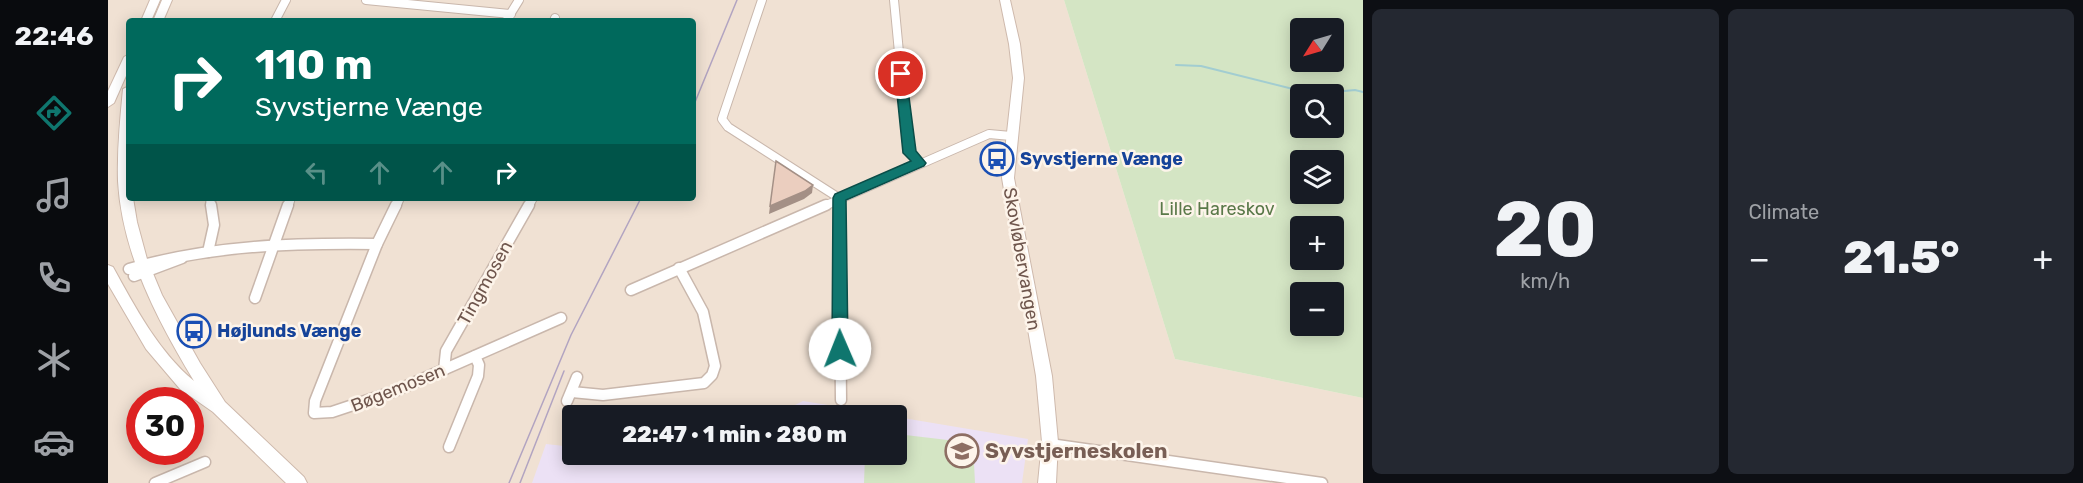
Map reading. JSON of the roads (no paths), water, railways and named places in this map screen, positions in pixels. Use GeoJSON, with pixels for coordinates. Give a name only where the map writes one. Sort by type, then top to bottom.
{"type":"FeatureCollection","features":[{"type":"Feature","properties":{"kind":"street"},"geometry":{"type":"LineString","coordinates":[[147,18],[155,0]]}},
{"type":"Feature","properties":{"kind":"street"},"geometry":{"type":"LineString","coordinates":[[159,18],[167,0]]}},
{"type":"Feature","properties":{"kind":"street"},"geometry":{"type":"LineString","coordinates":[[277,18],[286,0]]}},
{"type":"Feature","properties":{"kind":"street"},"geometry":{"type":"LineString","coordinates":[[366,0],[511,14]]}},
{"type":"Feature","properties":{"kind":"street"},"geometry":{"type":"LineString","coordinates":[[508,18],[519,0]]}},
{"type":"Feature","properties":{"kind":"street"},"geometry":{"type":"LineString","coordinates":[[762,0],[722,119],[728,127],[839,198]]}},
{"type":"Feature","properties":{"kind":"street"},"geometry":{"type":"LineString","coordinates":[[894,0],[907,136],[910,153],[920,163]]}},
{"type":"Feature","properties":{"kind":"street","name":"Skovløbervangen"},"geometry":{"type":"LineString","coordinates":[[1005,0],[1014,42],[1018,88],[1008,178],[1041,365],[1050,444],[1047,483]]}},
{"type":"Feature","properties":{"kind":"street"},"geometry":{"type":"LineString","coordinates":[[108,104],[126,64]]}},
{"type":"Feature","properties":{"kind":"street"},"geometry":{"type":"LineString","coordinates":[[110,152],[113,134],[126,97]]}},
{"type":"Feature","properties":{"kind":"street"},"geometry":{"type":"LineString","coordinates":[[631,290],[989,134],[1011,136]]}},
{"type":"Feature","properties":{"kind":"street"},"geometry":{"type":"LineString","coordinates":[[839,198],[841,400]]}},
{"type":"Feature","properties":{"kind":"street"},"geometry":{"type":"LineString","coordinates":[[208,252],[214,225],[210,201]]}},
{"type":"Feature","properties":{"kind":"street"},"geometry":{"type":"LineString","coordinates":[[255,298],[290,201]]}},
{"type":"Feature","properties":{"kind":"street"},"geometry":{"type":"LineString","coordinates":[[298,483],[219,407],[186,384],[151,344],[110,279],[190,255],[208,252],[273,245],[377,244],[398,201]]}},
{"type":"Feature","properties":{"kind":"street","name":"Tingmosen"},"geometry":{"type":"LineString","coordinates":[[444,370],[446,351],[531,201]]}},
{"type":"Feature","properties":{"kind":"street","name":"Bøgemosen"},"geometry":{"type":"LineString","coordinates":[[377,244],[315,401],[314,413],[320,414],[352,407],[444,370],[561,318]]}},
{"type":"Feature","properties":{"kind":"street"},"geometry":{"type":"LineString","coordinates":[[123,253],[131,273],[168,333],[219,407]]}},
{"type":"Feature","properties":{"kind":"street"},"geometry":{"type":"LineString","coordinates":[[577,377],[570,397],[704,383],[712,375],[716,366],[703,312],[679,268]]}},
{"type":"Feature","properties":{"kind":"street","name":"Bøgemosen"},"geometry":{"type":"LineString","coordinates":[[449,447],[478,376],[479,365],[475,356]]}},
{"type":"Feature","properties":{"kind":"street"},"geometry":{"type":"LineString","coordinates":[[1050,444],[1322,483]]}},
{"type":"Feature","properties":{"kind":"street"},"geometry":{"type":"LineString","coordinates":[[155,483],[205,462]]}},
{"type":"Feature","properties":{"kind":"waterway"},"geometry":{"type":"LineString","coordinates":[[1176,65],[1201,66],[1313,94],[1355,90],[1363,92]]}},
{"type":"Feature","properties":{"kind":"tram line"},"geometry":{"type":"LineString","coordinates":[[696,100],[737,0]]}},
{"type":"Feature","properties":{"kind":"tram line"},"geometry":{"type":"LineString","coordinates":[[509,483],[571,335],[639,201]]}},
{"type":"Feature","properties":{"kind":"tram line"},"geometry":{"type":"LineString","coordinates":[[520,483],[564,371]]}},
{"type":"Feature","properties":{"kind":"place","name":"Syvstjerne Vænge"},"geometry":{"type":"Point","coordinates":[997,159]}},
{"type":"Feature","properties":{"kind":"place","name":"Højlunds Vænge"},"geometry":{"type":"Point","coordinates":[194,331]}},
{"type":"Feature","properties":{"kind":"place","name":"Syvstjerneskolen"},"geometry":{"type":"Point","coordinates":[962,451]}},
{"type":"Feature","properties":{"kind":"park label","name":"Lille Hareskov"},"geometry":{"type":"Point","coordinates":[1217,209]}}]}
